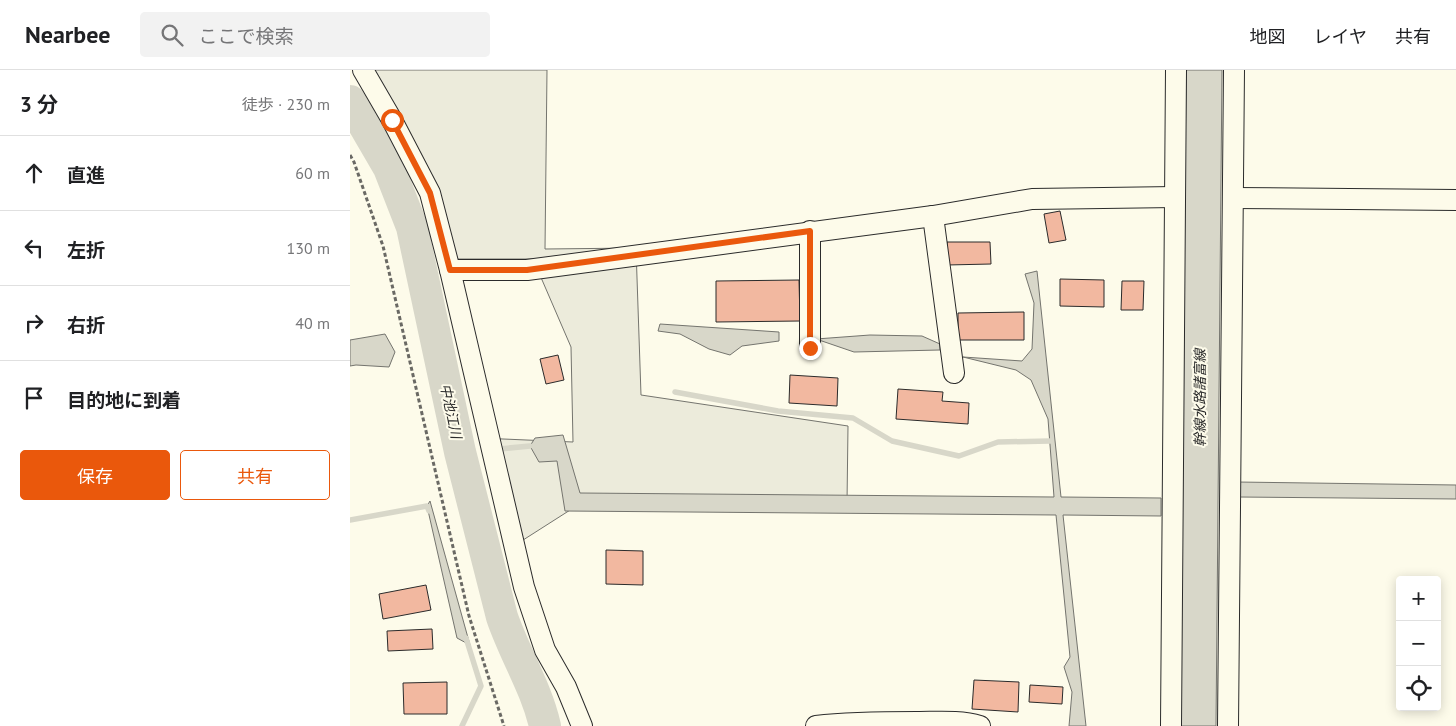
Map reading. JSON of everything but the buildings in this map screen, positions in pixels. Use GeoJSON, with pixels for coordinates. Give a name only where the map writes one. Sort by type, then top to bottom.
{"type":"FeatureCollection","features":[{"type":"Feature","properties":{"kind":"street"},"geometry":{"type":"LineString","coordinates":[[363,70],[392,120],[430,193],[450,270],[524,587],[545,650],[566,687],[582,726]]}},
{"type":"Feature","properties":{"kind":"street"},"geometry":{"type":"LineString","coordinates":[[1171,726],[1176,70]]}},
{"type":"Feature","properties":{"kind":"street"},"geometry":{"type":"LineString","coordinates":[[1228,726],[1234,70]]}},
{"type":"Feature","properties":{"kind":"street"},"geometry":{"type":"LineString","coordinates":[[450,270],[527,270],[933,216],[1032,199],[1175,197]]}},
{"type":"Feature","properties":{"kind":"street"},"geometry":{"type":"LineString","coordinates":[[1233,198],[1456,200]]}},
{"type":"Feature","properties":{"kind":"street"},"geometry":{"type":"LineString","coordinates":[[933,216],[954,373]]}},
{"type":"Feature","properties":{"kind":"street"},"geometry":{"type":"LineString","coordinates":[[810,231],[810,348]]}},
{"type":"Feature","properties":{"kind":"street"},"geometry":{"type":"LineString","coordinates":[[816,726],[848,723],[947,722],[980,726]]}},
{"type":"Feature","properties":{"kind":"path"},"geometry":{"type":"LineString","coordinates":[[350,154],[383,246],[469,616],[504,726]]}},
{"type":"Feature","properties":{"kind":"shaded area"},"geometry":{"type":"Polygon","coordinates":[[[355,70],[547,70],[545,249],[636,248],[641,395],[848,426],[847,503],[578,505],[509,549],[480,438],[573,442],[571,347],[533,259],[439,259],[422,191],[355,70]]]}},
{"type":"Feature","properties":{"kind":"water","name":"幹線水路諸富線"},"geometry":{"type":"Polygon","coordinates":[[[1186,70],[1222,70],[1216,726],[1180,726],[1186,70]]]}},
{"type":"Feature","properties":{"kind":"water"},"geometry":{"type":"Polygon","coordinates":[[[1037,271],[1061,497],[1161,498],[1161,516],[1063,515],[1086,726],[1069,726],[1072,692],[1064,667],[1070,657],[1056,515],[565,511],[557,461],[539,462],[530,446],[535,438],[563,435],[580,493],[1054,497],[1048,419],[1031,380],[1016,370],[963,357],[1022,361],[1032,349],[1034,303],[1025,274],[1037,271]]]}},
{"type":"Feature","properties":{"kind":"water"},"geometry":{"type":"Polygon","coordinates":[[[660,324],[779,332],[779,341],[742,346],[730,355],[709,349],[680,334],[658,331],[660,324]]]}},
{"type":"Feature","properties":{"kind":"water"},"geometry":{"type":"Polygon","coordinates":[[[385,334],[395,352],[389,367],[350,366],[350,340],[385,334]]]}},
{"type":"Feature","properties":{"kind":"water"},"geometry":{"type":"Polygon","coordinates":[[[870,335],[922,336],[940,344],[940,350],[854,352],[816,339],[870,335]]]}},
{"type":"Feature","properties":{"kind":"water"},"geometry":{"type":"Polygon","coordinates":[[[1237,482],[1456,485],[1456,499],[1238,497],[1237,482]]]}},
{"type":"Feature","properties":{"kind":"water"},"geometry":{"type":"Polygon","coordinates":[[[430,501],[470,645],[457,638],[427,506],[430,501]]]}},
{"type":"Feature","properties":{"kind":"waterway","name":"中池江川"},"geometry":{"type":"LineString","coordinates":[[350,101],[389,168],[412,227],[460,452],[502,617],[531,684],[545,726]]}},
{"type":"Feature","properties":{"kind":"waterway"},"geometry":{"type":"LineString","coordinates":[[675,392],[778,411],[853,418],[892,441],[959,456],[998,442],[1050,441]]}},
{"type":"Feature","properties":{"kind":"waterway"},"geometry":{"type":"LineString","coordinates":[[499,449],[530,446]]}},
{"type":"Feature","properties":{"kind":"waterway"},"geometry":{"type":"LineString","coordinates":[[350,520],[427,506],[429,511]]}},
{"type":"Feature","properties":{"kind":"waterway"},"geometry":{"type":"LineString","coordinates":[[462,726],[481,686],[466,638]]}},
{"type":"Feature","properties":{"kind":"route"},"geometry":{"type":"LineString","coordinates":[[392,120],[430,193],[450,270],[527,270],[810,231],[810,348]]}}]}
